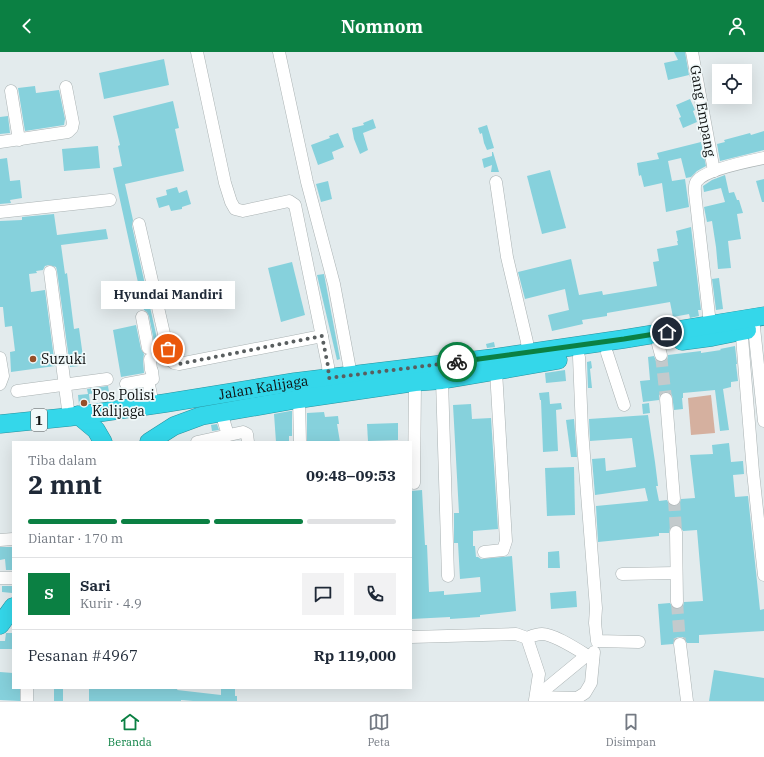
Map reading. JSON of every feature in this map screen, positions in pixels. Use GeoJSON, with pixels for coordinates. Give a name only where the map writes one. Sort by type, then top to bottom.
{"type":"FeatureCollection","features":[{"type":"Feature","properties":{"kind":"highway","name":"Jalan Kalijaga"},"geometry":{"type":"LineString","coordinates":[[152,441],[174,426],[201,416],[221,412],[297,390],[329,378],[528,353],[624,339],[710,324],[753,323]]}},
{"type":"Feature","properties":{"kind":"highway","name":"Jalan Kalijaga"},"geometry":{"type":"LineString","coordinates":[[0,424],[153,405],[297,390],[442,380],[606,353],[660,350],[712,337],[753,323]]}},
{"type":"Feature","properties":{"kind":"highway"},"geometry":{"type":"LineString","coordinates":[[73,416],[96,430],[102,441]]}},
{"type":"Feature","properties":{"kind":"highway"},"geometry":{"type":"LineString","coordinates":[[0,624],[12,608]]}},
{"type":"Feature","properties":{"kind":"street"},"geometry":{"type":"LineString","coordinates":[[198,52],[225,183],[232,205],[235,209],[243,211],[289,201],[294,204],[302,235],[328,366],[329,378]]}},
{"type":"Feature","properties":{"kind":"street"},"geometry":{"type":"LineString","coordinates":[[279,52],[307,182],[334,284],[350,375]]}},
{"type":"Feature","properties":{"kind":"street","name":"Gang Empang"},"geometry":{"type":"LineString","coordinates":[[692,52],[714,171]]}},
{"type":"Feature","properties":{"kind":"street"},"geometry":{"type":"LineString","coordinates":[[0,142],[68,132],[72,128],[73,123],[66,88]]}},
{"type":"Feature","properties":{"kind":"street"},"geometry":{"type":"LineString","coordinates":[[11,90],[20,140]]}},
{"type":"Feature","properties":{"kind":"street"},"geometry":{"type":"LineString","coordinates":[[710,324],[695,193],[696,183],[698,180],[714,171],[764,158]]}},
{"type":"Feature","properties":{"kind":"street"},"geometry":{"type":"LineString","coordinates":[[496,182],[507,257],[527,342],[528,353]]}},
{"type":"Feature","properties":{"kind":"street"},"geometry":{"type":"LineString","coordinates":[[0,212],[110,200]]}},
{"type":"Feature","properties":{"kind":"street"},"geometry":{"type":"LineString","coordinates":[[139,224],[170,360],[174,363],[179,364],[322,336]]}},
{"type":"Feature","properties":{"kind":"street"},"geometry":{"type":"LineString","coordinates":[[50,272],[65,385],[73,416]]}},
{"type":"Feature","properties":{"kind":"street"},"geometry":{"type":"LineString","coordinates":[[142,317],[150,366],[153,405]]}},
{"type":"Feature","properties":{"kind":"street"},"geometry":{"type":"LineString","coordinates":[[753,323],[764,421]]}},
{"type":"Feature","properties":{"kind":"street"},"geometry":{"type":"LineString","coordinates":[[753,323],[753,472],[764,575]]}},
{"type":"Feature","properties":{"kind":"street"},"geometry":{"type":"LineString","coordinates":[[606,353],[624,405]]}},
{"type":"Feature","properties":{"kind":"street"},"geometry":{"type":"LineString","coordinates":[[536,699],[577,698],[585,693],[591,683],[590,657],[597,641],[595,623],[596,608],[582,430],[579,357]]}},
{"type":"Feature","properties":{"kind":"street"},"geometry":{"type":"LineString","coordinates":[[0,358],[3,376],[0,384]]}},
{"type":"Feature","properties":{"kind":"street"},"geometry":{"type":"LineString","coordinates":[[126,384],[150,366]]}},
{"type":"Feature","properties":{"kind":"street"},"geometry":{"type":"LineString","coordinates":[[484,552],[503,550],[506,542],[496,371]]}},
{"type":"Feature","properties":{"kind":"street"},"geometry":{"type":"LineString","coordinates":[[17,391],[107,379]]}},
{"type":"Feature","properties":{"kind":"street"},"geometry":{"type":"LineString","coordinates":[[442,380],[448,576]]}},
{"type":"Feature","properties":{"kind":"street"},"geometry":{"type":"LineString","coordinates":[[414,483],[415,382]]}},
{"type":"Feature","properties":{"kind":"street"},"geometry":{"type":"LineString","coordinates":[[297,390],[300,441]]}},
{"type":"Feature","properties":{"kind":"street"},"geometry":{"type":"LineString","coordinates":[[666,399],[674,499]]}},
{"type":"Feature","properties":{"kind":"street"},"geometry":{"type":"LineString","coordinates":[[221,412],[228,435]]}},
{"type":"Feature","properties":{"kind":"street"},"geometry":{"type":"LineString","coordinates":[[201,441],[228,435],[246,433],[248,436],[248,441]]}},
{"type":"Feature","properties":{"kind":"street"},"geometry":{"type":"LineString","coordinates":[[676,532],[677,602]]}},
{"type":"Feature","properties":{"kind":"street"},"geometry":{"type":"LineString","coordinates":[[0,540],[12,539]]}},
{"type":"Feature","properties":{"kind":"street"},"geometry":{"type":"LineString","coordinates":[[622,574],[676,573]]}},
{"type":"Feature","properties":{"kind":"street"},"geometry":{"type":"LineString","coordinates":[[0,578],[12,578]]}},
{"type":"Feature","properties":{"kind":"street"},"geometry":{"type":"LineString","coordinates":[[412,637],[516,634],[527,638],[536,634],[543,634],[552,636],[590,657]]}},
{"type":"Feature","properties":{"kind":"street"},"geometry":{"type":"LineString","coordinates":[[527,638],[539,674],[536,699]]}},
{"type":"Feature","properties":{"kind":"street"},"geometry":{"type":"LineString","coordinates":[[597,641],[639,642]]}},
{"type":"Feature","properties":{"kind":"street"},"geometry":{"type":"LineString","coordinates":[[680,644],[687,701]]}},
{"type":"Feature","properties":{"kind":"street"},"geometry":{"type":"LineString","coordinates":[[536,699],[590,657]]}},
{"type":"Feature","properties":{"kind":"street"},"geometry":{"type":"LineString","coordinates":[[27,689],[27,700]]}},
{"type":"Feature","properties":{"kind":"shaded area"},"geometry":{"type":"Polygon","coordinates":[[[711,395],[715,433],[691,435],[688,398],[711,395]]]}},
{"type":"Feature","properties":{"kind":"building"},"geometry":{"type":"Polygon","coordinates":[[[674,52],[685,52],[689,75],[668,80],[664,63],[678,60],[674,52]]]}},
{"type":"Feature","properties":{"kind":"building"},"geometry":{"type":"Polygon","coordinates":[[[164,59],[169,85],[104,99],[99,73],[164,59]]]}},
{"type":"Feature","properties":{"kind":"building"},"geometry":{"type":"Polygon","coordinates":[[[35,86],[36,93],[59,90],[65,119],[64,125],[25,131],[18,88],[35,86]]]}},
{"type":"Feature","properties":{"kind":"building"},"geometry":{"type":"Polygon","coordinates":[[[690,99],[695,110],[693,111],[697,122],[683,128],[679,118],[681,117],[676,105],[690,99]]]}},
{"type":"Feature","properties":{"kind":"building"},"geometry":{"type":"Polygon","coordinates":[[[173,101],[179,128],[175,129],[184,171],[125,184],[133,220],[132,226],[162,361],[158,362],[154,353],[155,347],[149,316],[144,310],[113,168],[122,166],[118,146],[120,145],[113,116],[173,101]]]}},
{"type":"Feature","properties":{"kind":"building"},"geometry":{"type":"Polygon","coordinates":[[[8,116],[10,133],[0,134],[0,117],[8,116]]]}},
{"type":"Feature","properties":{"kind":"building"},"geometry":{"type":"Polygon","coordinates":[[[373,119],[376,128],[363,133],[368,150],[360,154],[354,139],[352,128],[364,125],[363,123],[373,119]]]}},
{"type":"Feature","properties":{"kind":"building"},"geometry":{"type":"Polygon","coordinates":[[[487,125],[494,148],[487,150],[482,133],[480,134],[478,128],[487,125]]]}},
{"type":"Feature","properties":{"kind":"building"},"geometry":{"type":"Polygon","coordinates":[[[764,131],[764,150],[720,161],[717,144],[725,142],[724,140],[764,131]]]}},
{"type":"Feature","properties":{"kind":"building"},"geometry":{"type":"Polygon","coordinates":[[[338,133],[344,147],[332,152],[334,159],[318,165],[311,145],[330,138],[329,136],[338,133]]]}},
{"type":"Feature","properties":{"kind":"building"},"geometry":{"type":"Polygon","coordinates":[[[701,142],[706,166],[697,171],[691,177],[686,178],[681,158],[668,161],[672,181],[685,179],[689,207],[666,212],[662,183],[644,187],[641,175],[639,176],[637,163],[659,159],[657,153],[701,142]]]}},
{"type":"Feature","properties":{"kind":"building"},"geometry":{"type":"Polygon","coordinates":[[[98,146],[100,168],[64,171],[62,149],[98,146]]]}},
{"type":"Feature","properties":{"kind":"building"},"geometry":{"type":"Polygon","coordinates":[[[492,152],[499,172],[491,172],[492,165],[484,168],[482,159],[492,156],[492,152]]]}},
{"type":"Feature","properties":{"kind":"building"},"geometry":{"type":"Polygon","coordinates":[[[7,158],[10,181],[20,180],[22,198],[10,200],[11,203],[0,204],[0,159],[7,158]]]}},
{"type":"Feature","properties":{"kind":"building"},"geometry":{"type":"Polygon","coordinates":[[[550,170],[566,228],[542,234],[527,176],[550,170]]]}},
{"type":"Feature","properties":{"kind":"building"},"geometry":{"type":"Polygon","coordinates":[[[725,175],[729,193],[734,192],[737,200],[739,200],[743,213],[737,214],[741,239],[728,241],[731,268],[718,269],[712,221],[707,222],[704,207],[725,202],[721,188],[704,192],[703,186],[712,180],[725,175]]]}},
{"type":"Feature","properties":{"kind":"building"},"geometry":{"type":"Polygon","coordinates":[[[764,179],[764,202],[762,202],[756,181],[764,179]]]}},
{"type":"Feature","properties":{"kind":"building"},"geometry":{"type":"Polygon","coordinates":[[[328,181],[332,199],[321,202],[316,184],[328,181]]]}},
{"type":"Feature","properties":{"kind":"building"},"geometry":{"type":"Polygon","coordinates":[[[177,187],[179,193],[187,190],[191,204],[182,207],[182,209],[171,211],[169,205],[159,208],[156,198],[167,195],[166,190],[177,187]]]}},
{"type":"Feature","properties":{"kind":"building"},"geometry":{"type":"Polygon","coordinates":[[[54,214],[57,235],[106,229],[108,239],[61,245],[65,274],[67,273],[74,329],[79,328],[84,364],[78,364],[79,366],[70,367],[57,271],[56,267],[49,265],[45,266],[43,270],[36,271],[37,273],[29,274],[31,292],[45,290],[55,366],[11,372],[10,352],[15,351],[12,326],[5,327],[3,307],[0,307],[0,221],[22,220],[22,217],[54,214]]]}},
{"type":"Feature","properties":{"kind":"building"},"geometry":{"type":"Polygon","coordinates":[[[691,227],[701,310],[698,310],[699,316],[690,318],[689,314],[673,317],[670,302],[607,313],[607,316],[582,320],[583,324],[552,331],[548,315],[569,310],[565,289],[525,299],[518,272],[571,259],[579,295],[602,291],[603,295],[657,286],[653,262],[659,261],[657,249],[678,245],[676,231],[691,227]]]}},
{"type":"Feature","properties":{"kind":"building"},"geometry":{"type":"Polygon","coordinates":[[[292,262],[305,315],[281,322],[268,268],[292,262]]]}},
{"type":"Feature","properties":{"kind":"building"},"geometry":{"type":"Polygon","coordinates":[[[324,274],[340,359],[337,360],[317,275],[324,274]]]}},
{"type":"Feature","properties":{"kind":"building"},"geometry":{"type":"Polygon","coordinates":[[[719,278],[723,309],[716,310],[712,279],[719,278]]]}},
{"type":"Feature","properties":{"kind":"building"},"geometry":{"type":"Polygon","coordinates":[[[136,325],[141,349],[144,354],[144,373],[121,377],[113,330],[136,325]]]}},
{"type":"Feature","properties":{"kind":"building"},"geometry":{"type":"Polygon","coordinates":[[[494,342],[495,347],[487,348],[486,344],[494,342]]]}},
{"type":"Feature","properties":{"kind":"building"},"geometry":{"type":"Polygon","coordinates":[[[453,343],[460,343],[460,352],[453,352],[453,343]]]}},
{"type":"Feature","properties":{"kind":"building"},"geometry":{"type":"Polygon","coordinates":[[[735,346],[738,381],[731,382],[731,387],[723,389],[729,430],[720,431],[715,390],[683,393],[683,409],[674,410],[672,395],[666,392],[659,395],[659,400],[643,402],[640,381],[650,380],[648,357],[654,356],[656,361],[663,362],[667,360],[668,355],[701,351],[701,353],[735,346]]]}},
{"type":"Feature","properties":{"kind":"building"},"geometry":{"type":"Polygon","coordinates":[[[591,361],[592,368],[590,369],[592,388],[588,388],[587,362],[591,361]]]}},
{"type":"Feature","properties":{"kind":"building"},"geometry":{"type":"Polygon","coordinates":[[[565,370],[566,381],[546,383],[545,373],[565,370]]]}},
{"type":"Feature","properties":{"kind":"building"},"geometry":{"type":"Polygon","coordinates":[[[108,386],[109,392],[89,394],[90,403],[79,405],[78,395],[88,394],[87,389],[108,386]]]}},
{"type":"Feature","properties":{"kind":"building"},"geometry":{"type":"Polygon","coordinates":[[[549,392],[550,404],[561,403],[562,409],[556,410],[558,451],[543,452],[541,400],[539,393],[549,392]]]}},
{"type":"Feature","properties":{"kind":"building"},"geometry":{"type":"Polygon","coordinates":[[[649,403],[650,413],[643,414],[642,404],[649,403]]]}},
{"type":"Feature","properties":{"kind":"building"},"geometry":{"type":"Polygon","coordinates":[[[471,404],[472,419],[491,418],[498,529],[473,531],[473,546],[475,546],[476,557],[481,559],[512,556],[516,611],[480,615],[480,617],[412,619],[412,491],[422,490],[425,545],[427,545],[429,592],[444,591],[444,595],[481,592],[480,577],[460,579],[458,543],[454,543],[454,513],[459,513],[453,405],[471,404]]]}},
{"type":"Feature","properties":{"kind":"building"},"geometry":{"type":"Polygon","coordinates":[[[292,411],[292,436],[289,436],[289,441],[276,441],[274,414],[292,411]]]}},
{"type":"Feature","properties":{"kind":"building"},"geometry":{"type":"Polygon","coordinates":[[[324,412],[325,417],[338,416],[339,424],[337,424],[340,441],[307,441],[307,413],[324,412]]]}},
{"type":"Feature","properties":{"kind":"building"},"geometry":{"type":"Polygon","coordinates":[[[648,415],[659,501],[667,500],[670,506],[674,506],[679,505],[681,499],[695,498],[690,455],[713,454],[712,445],[729,443],[731,462],[743,461],[744,474],[733,475],[735,497],[748,496],[760,610],[764,609],[764,631],[699,635],[699,643],[687,643],[683,637],[679,637],[675,638],[673,644],[661,645],[658,604],[670,603],[673,608],[677,609],[683,606],[684,602],[703,601],[697,530],[683,531],[680,526],[676,525],[670,528],[669,533],[659,533],[659,536],[598,542],[596,506],[648,501],[645,488],[595,495],[592,459],[605,458],[606,471],[636,467],[632,438],[590,441],[589,419],[648,415]]]}},
{"type":"Feature","properties":{"kind":"building"},"geometry":{"type":"Polygon","coordinates":[[[574,419],[577,457],[571,457],[566,420],[574,419]]]}},
{"type":"Feature","properties":{"kind":"building"},"geometry":{"type":"Polygon","coordinates":[[[398,423],[398,440],[368,441],[367,424],[398,423]]]}},
{"type":"Feature","properties":{"kind":"building"},"geometry":{"type":"Polygon","coordinates":[[[217,424],[219,430],[212,431],[211,425],[217,424]]]}},
{"type":"Feature","properties":{"kind":"building"},"geometry":{"type":"Polygon","coordinates":[[[574,467],[575,515],[547,516],[545,468],[574,467]]]}},
{"type":"Feature","properties":{"kind":"building"},"geometry":{"type":"Polygon","coordinates":[[[0,547],[12,547],[12,570],[6,570],[5,559],[0,560],[0,547]]]}},
{"type":"Feature","properties":{"kind":"building"},"geometry":{"type":"Polygon","coordinates":[[[559,551],[560,568],[548,568],[548,552],[559,551]]]}},
{"type":"Feature","properties":{"kind":"building"},"geometry":{"type":"Polygon","coordinates":[[[2,586],[12,586],[12,593],[2,592],[2,586]]]}},
{"type":"Feature","properties":{"kind":"building"},"geometry":{"type":"Polygon","coordinates":[[[576,591],[577,607],[551,609],[550,593],[576,591]]]}},
{"type":"Feature","properties":{"kind":"building"},"geometry":{"type":"Polygon","coordinates":[[[6,633],[12,633],[12,649],[0,649],[0,641],[5,641],[6,633]]]}},
{"type":"Feature","properties":{"kind":"building"},"geometry":{"type":"Polygon","coordinates":[[[714,670],[764,678],[764,701],[709,701],[714,670]]]}},
{"type":"Feature","properties":{"kind":"building"},"geometry":{"type":"Polygon","coordinates":[[[0,672],[12,673],[12,689],[20,689],[20,701],[0,700],[0,672]]]}},
{"type":"Feature","properties":{"kind":"building"},"geometry":{"type":"Polygon","coordinates":[[[54,689],[63,689],[63,701],[54,701],[54,689]]]}},
{"type":"Feature","properties":{"kind":"building"},"geometry":{"type":"Polygon","coordinates":[[[89,689],[178,689],[221,695],[221,689],[235,689],[235,696],[237,696],[237,701],[89,701],[89,689]]]}},
{"type":"Feature","properties":{"kind":"tunnel"},"geometry":{"type":"LineString","coordinates":[[661,355],[666,399]]}},
{"type":"Feature","properties":{"kind":"tunnel"},"geometry":{"type":"LineString","coordinates":[[674,499],[676,532]]}},
{"type":"Feature","properties":{"kind":"tunnel"},"geometry":{"type":"LineString","coordinates":[[677,602],[680,644]]}},
{"type":"Feature","properties":{"kind":"way so far"},"geometry":{"type":"LineString","coordinates":[[168,349],[170,360],[179,364],[322,336],[329,378],[457,362]]}},
{"type":"Feature","properties":{"kind":"place","name":"Hyundai Mandiri"},"geometry":{"type":"Point","coordinates":[168,349]}},
{"type":"Feature","properties":{"kind":"place","name":"Suzuki"},"geometry":{"type":"Point","coordinates":[33,359]}},
{"type":"Feature","properties":{"kind":"place","name":"Pos Polisi Kalijaga"},"geometry":{"type":"Point","coordinates":[84,403]}},
{"type":"Feature","properties":{"kind":"route"},"geometry":{"type":"LineString","coordinates":[[457,362],[494,358],[667,332]]}}]}
